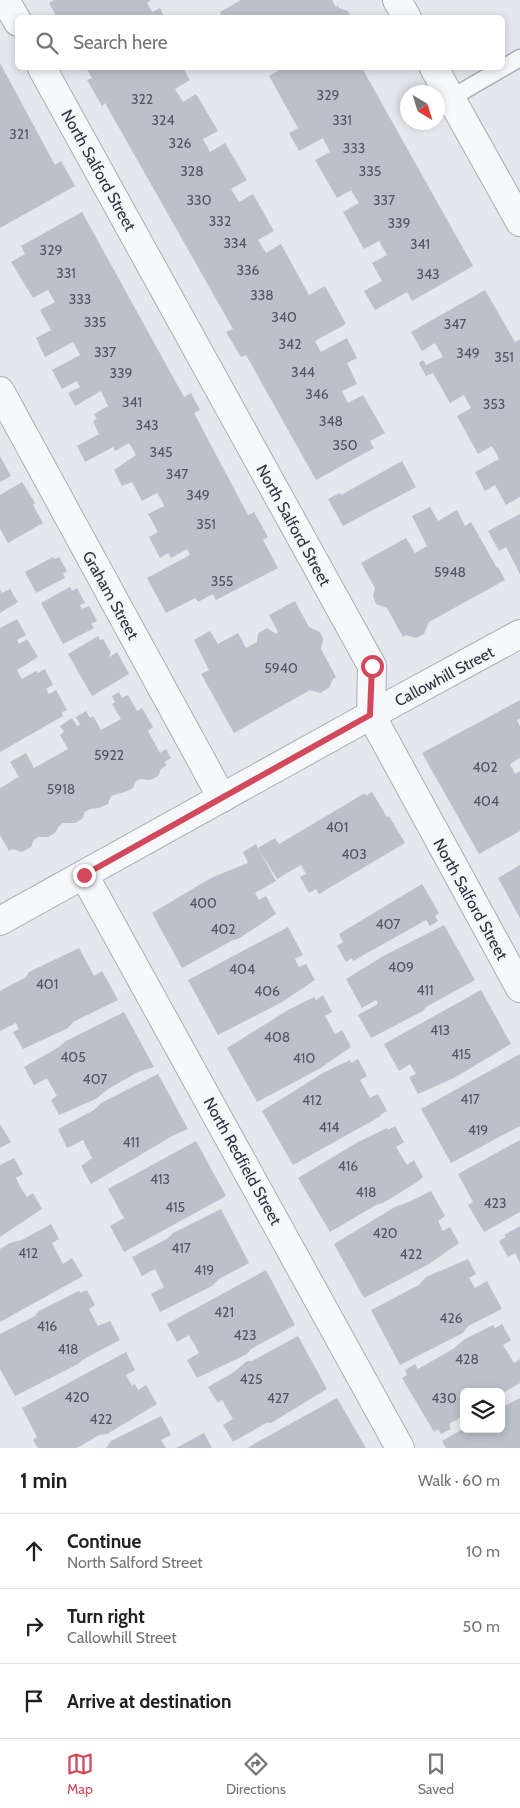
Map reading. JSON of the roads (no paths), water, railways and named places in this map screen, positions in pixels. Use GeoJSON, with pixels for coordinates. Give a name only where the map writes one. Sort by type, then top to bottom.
{"type":"FeatureCollection","features":[{"type":"Feature","properties":{"kind":"street"},"geometry":{"type":"LineString","coordinates":[[5,0],[15,17]]}},
{"type":"Feature","properties":{"kind":"street"},"geometry":{"type":"LineString","coordinates":[[397,0],[404,15]]}},
{"type":"Feature","properties":{"kind":"street","name":"North Salford Street"},"geometry":{"type":"LineString","coordinates":[[43,70],[372,666],[370,715],[520,988]]}},
{"type":"Feature","properties":{"kind":"street"},"geometry":{"type":"LineString","coordinates":[[435,70],[520,222]]}},
{"type":"Feature","properties":{"kind":"street","name":"Graham Street"},"geometry":{"type":"LineString","coordinates":[[0,391],[222,798]]}},
{"type":"Feature","properties":{"kind":"street","name":"Callowhill Street"},"geometry":{"type":"LineString","coordinates":[[2,915],[84,875],[370,715],[520,634]]}},
{"type":"Feature","properties":{"kind":"street","name":"North Redfield Street"},"geometry":{"type":"LineString","coordinates":[[84,875],[400,1448]]}},
{"type":"Feature","properties":{"kind":"lane"},"geometry":{"type":"LineString","coordinates":[[505,67],[520,58]]}},
{"type":"Feature","properties":{"kind":"lane"},"geometry":{"type":"LineString","coordinates":[[451,98],[499,70]]}}]}
